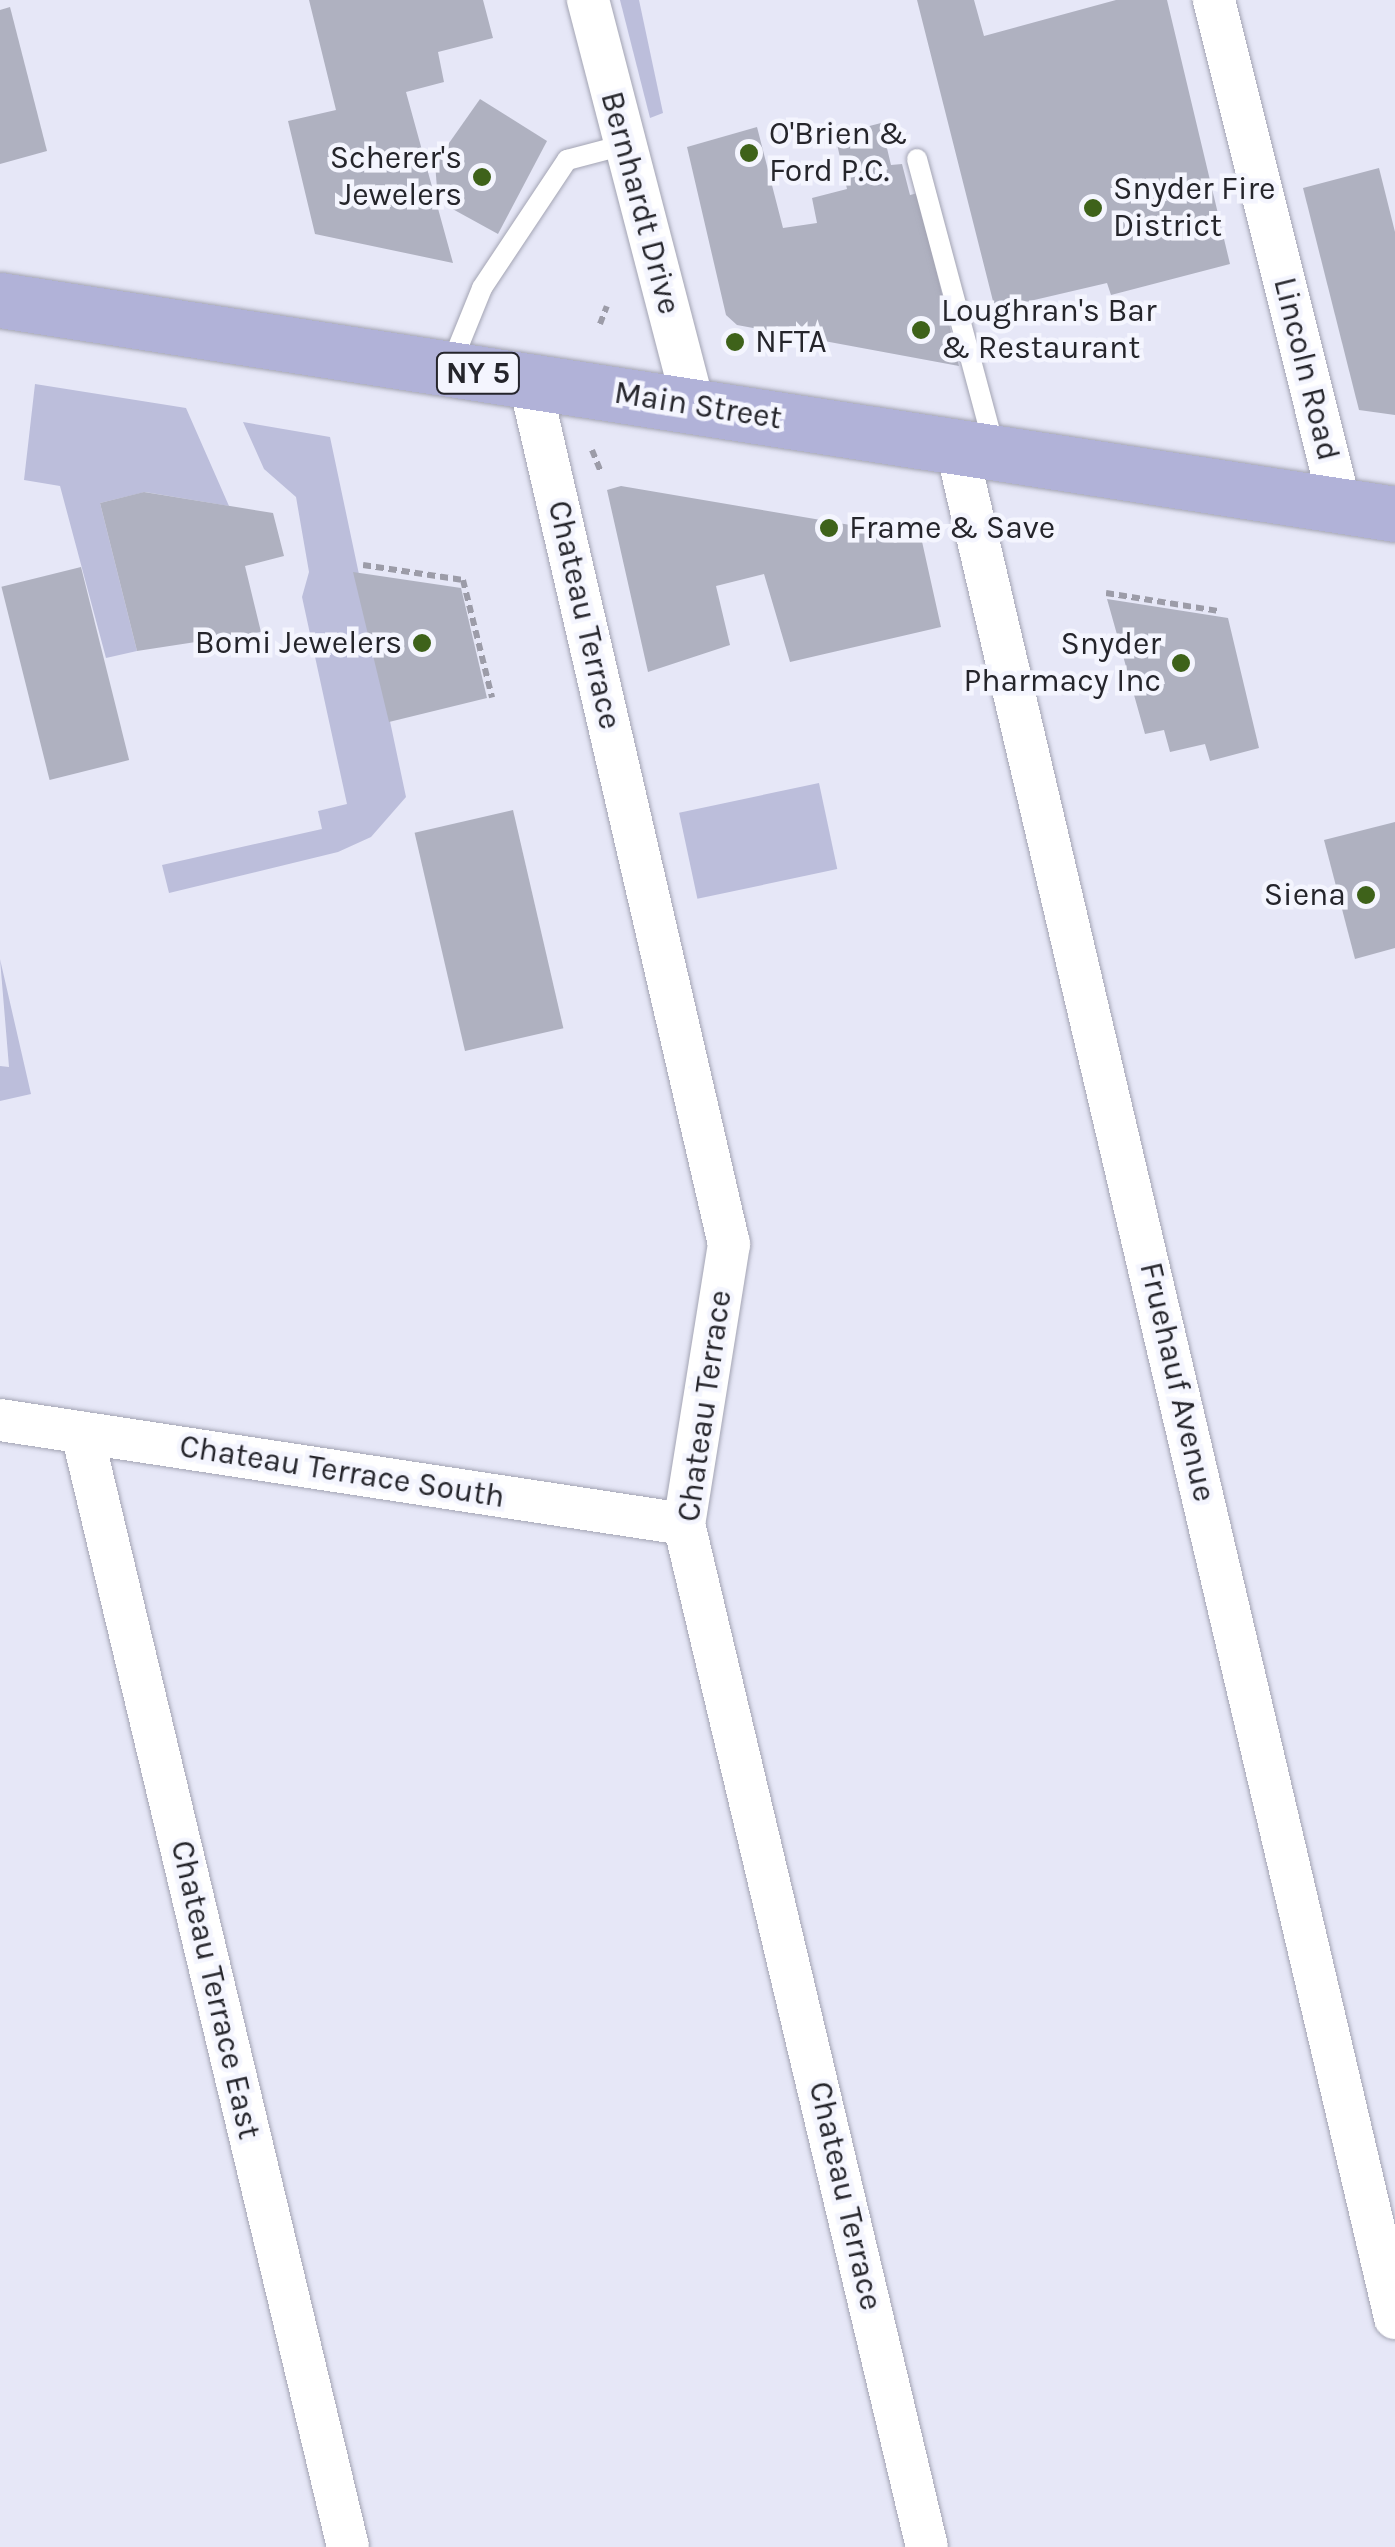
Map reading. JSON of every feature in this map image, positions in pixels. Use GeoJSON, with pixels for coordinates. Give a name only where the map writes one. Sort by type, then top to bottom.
{"type":"FeatureCollection","features":[{"type":"Feature","properties":{"kind":"main road","name":"Main Street"},"geometry":{"type":"LineString","coordinates":[[0,300],[1395,514]]}},
{"type":"Feature","properties":{"kind":"street","name":"Bernhardt Drive"},"geometry":{"type":"LineString","coordinates":[[588,0],[694,406]]}},
{"type":"Feature","properties":{"kind":"street","name":"Lincoln Road"},"geometry":{"type":"LineString","coordinates":[[1214,0],[1340,506]]}},
{"type":"Feature","properties":{"kind":"street","name":"Chateau Terrace"},"geometry":{"type":"LineString","coordinates":[[529,380],[729,1244],[684,1524],[927,2547]]}},
{"type":"Feature","properties":{"kind":"street","name":"Fruehauf Avenue"},"geometry":{"type":"LineString","coordinates":[[976,449],[1395,2318]]}},
{"type":"Feature","properties":{"kind":"street","name":"Chateau Terrace South"},"geometry":{"type":"LineString","coordinates":[[0,1420],[684,1524]]}},
{"type":"Feature","properties":{"kind":"street","name":"Chateau Terrace East"},"geometry":{"type":"LineString","coordinates":[[82,1432],[348,2547]]}},
{"type":"Feature","properties":{"kind":"lane"},"geometry":{"type":"LineString","coordinates":[[450,369],[482,288],[566,160],[624,145]]}},
{"type":"Feature","properties":{"kind":"lane"},"geometry":{"type":"LineString","coordinates":[[916,159],[934,217],[976,449]]}},
{"type":"Feature","properties":{"kind":"path"},"geometry":{"type":"LineString","coordinates":[[600,324],[607,306]]}},
{"type":"Feature","properties":{"kind":"path"},"geometry":{"type":"LineString","coordinates":[[592,450],[600,470]]}},
{"type":"Feature","properties":{"kind":"path"},"geometry":{"type":"LineString","coordinates":[[363,564],[462,576],[492,697]]}},
{"type":"Feature","properties":{"kind":"path"},"geometry":{"type":"LineString","coordinates":[[1106,593],[1218,611]]}},
{"type":"Feature","properties":{"kind":"shaded area"},"geometry":{"type":"Polygon","coordinates":[[[620,0],[639,0],[663,113],[650,118],[620,0]]]}},
{"type":"Feature","properties":{"kind":"shaded area"},"geometry":{"type":"Polygon","coordinates":[[[35,384],[186,408],[229,506],[145,492],[100,503],[137,651],[106,658],[60,486],[24,480],[35,384]]]}},
{"type":"Feature","properties":{"kind":"shaded area"},"geometry":{"type":"Polygon","coordinates":[[[243,422],[330,437],[406,797],[371,837],[338,852],[169,893],[162,865],[322,829],[318,811],[347,804],[302,597],[309,572],[296,497],[264,469],[243,422]]]}},
{"type":"Feature","properties":{"kind":"shaded area"},"geometry":{"type":"Polygon","coordinates":[[[819,783],[837,869],[697,899],[679,813],[819,783]]]}},
{"type":"Feature","properties":{"kind":"shaded area"},"geometry":{"type":"Polygon","coordinates":[[[0,959],[31,1094],[0,1101],[0,1066],[9,1067],[0,959]]]}},
{"type":"Feature","properties":{"kind":"building"},"geometry":{"type":"Polygon","coordinates":[[[309,0],[483,0],[493,38],[438,52],[444,82],[406,92],[453,263],[315,234],[288,121],[336,110],[309,0]]]}},
{"type":"Feature","properties":{"kind":"building","name":"Snyder Fire District"},"geometry":{"type":"Polygon","coordinates":[[[917,0],[974,0],[984,36],[1116,0],[1167,0],[1230,264],[1111,295],[1107,283],[995,309],[917,0]]]}},
{"type":"Feature","properties":{"kind":"building"},"geometry":{"type":"Polygon","coordinates":[[[10,7],[47,151],[0,164],[0,10],[10,7]]]}},
{"type":"Feature","properties":{"kind":"building","name":"Scherer's Jewelers"},"geometry":{"type":"Polygon","coordinates":[[[480,99],[547,141],[498,234],[438,201],[435,163],[480,99]]]}},
{"type":"Feature","properties":{"kind":"building"},"geometry":{"type":"Polygon","coordinates":[[[881,123],[891,165],[902,164],[910,195],[918,193],[959,366],[737,325],[726,315],[687,147],[757,127],[783,228],[817,223],[812,198],[847,189],[835,135],[881,123]]]}},
{"type":"Feature","properties":{"kind":"building"},"geometry":{"type":"Polygon","coordinates":[[[1379,168],[1395,232],[1395,415],[1359,410],[1303,188],[1379,168]]]}},
{"type":"Feature","properties":{"kind":"building"},"geometry":{"type":"Polygon","coordinates":[[[621,486],[921,537],[941,627],[790,662],[764,574],[716,586],[730,645],[648,672],[607,490],[621,486]]]}},
{"type":"Feature","properties":{"kind":"building"},"geometry":{"type":"Polygon","coordinates":[[[144,492],[273,513],[284,556],[245,566],[261,632],[137,651],[100,503],[144,492]]]}},
{"type":"Feature","properties":{"kind":"building"},"geometry":{"type":"Polygon","coordinates":[[[81,567],[129,760],[50,780],[1,587],[81,567]]]}},
{"type":"Feature","properties":{"kind":"building","name":"Bomi Jewelers"},"geometry":{"type":"Polygon","coordinates":[[[353,572],[461,588],[487,698],[389,722],[353,572]]]}},
{"type":"Feature","properties":{"kind":"building","name":"Snyder Pharmacy Inc"},"geometry":{"type":"Polygon","coordinates":[[[1107,599],[1228,618],[1259,748],[1210,761],[1205,744],[1170,752],[1164,730],[1145,734],[1107,599]]]}},
{"type":"Feature","properties":{"kind":"building"},"geometry":{"type":"Polygon","coordinates":[[[513,810],[563,1028],[465,1051],[415,833],[513,810]]]}},
{"type":"Feature","properties":{"kind":"building","name":"Siena"},"geometry":{"type":"Polygon","coordinates":[[[1395,822],[1395,948],[1355,959],[1324,840],[1395,822]]]}},
{"type":"Feature","properties":{"kind":"place","name":"O'Brien & Ford P.C."},"geometry":{"type":"Point","coordinates":[749,153]}},
{"type":"Feature","properties":{"kind":"place","name":"Scherer's Jewelers"},"geometry":{"type":"Point","coordinates":[482,177]}},
{"type":"Feature","properties":{"kind":"place","name":"Snyder Fire District"},"geometry":{"type":"Point","coordinates":[1093,208]}},
{"type":"Feature","properties":{"kind":"place","name":"Loughran's Bar & Restaurant"},"geometry":{"type":"Point","coordinates":[921,330]}},
{"type":"Feature","properties":{"kind":"place","name":"NFTA"},"geometry":{"type":"Point","coordinates":[735,342]}},
{"type":"Feature","properties":{"kind":"place","name":"Frame & Save"},"geometry":{"type":"Point","coordinates":[829,528]}},
{"type":"Feature","properties":{"kind":"place","name":"Bomi Jewelers"},"geometry":{"type":"Point","coordinates":[422,643]}},
{"type":"Feature","properties":{"kind":"place","name":"Snyder Pharmacy Inc"},"geometry":{"type":"Point","coordinates":[1181,663]}},
{"type":"Feature","properties":{"kind":"place","name":"Siena"},"geometry":{"type":"Point","coordinates":[1366,895]}}]}
